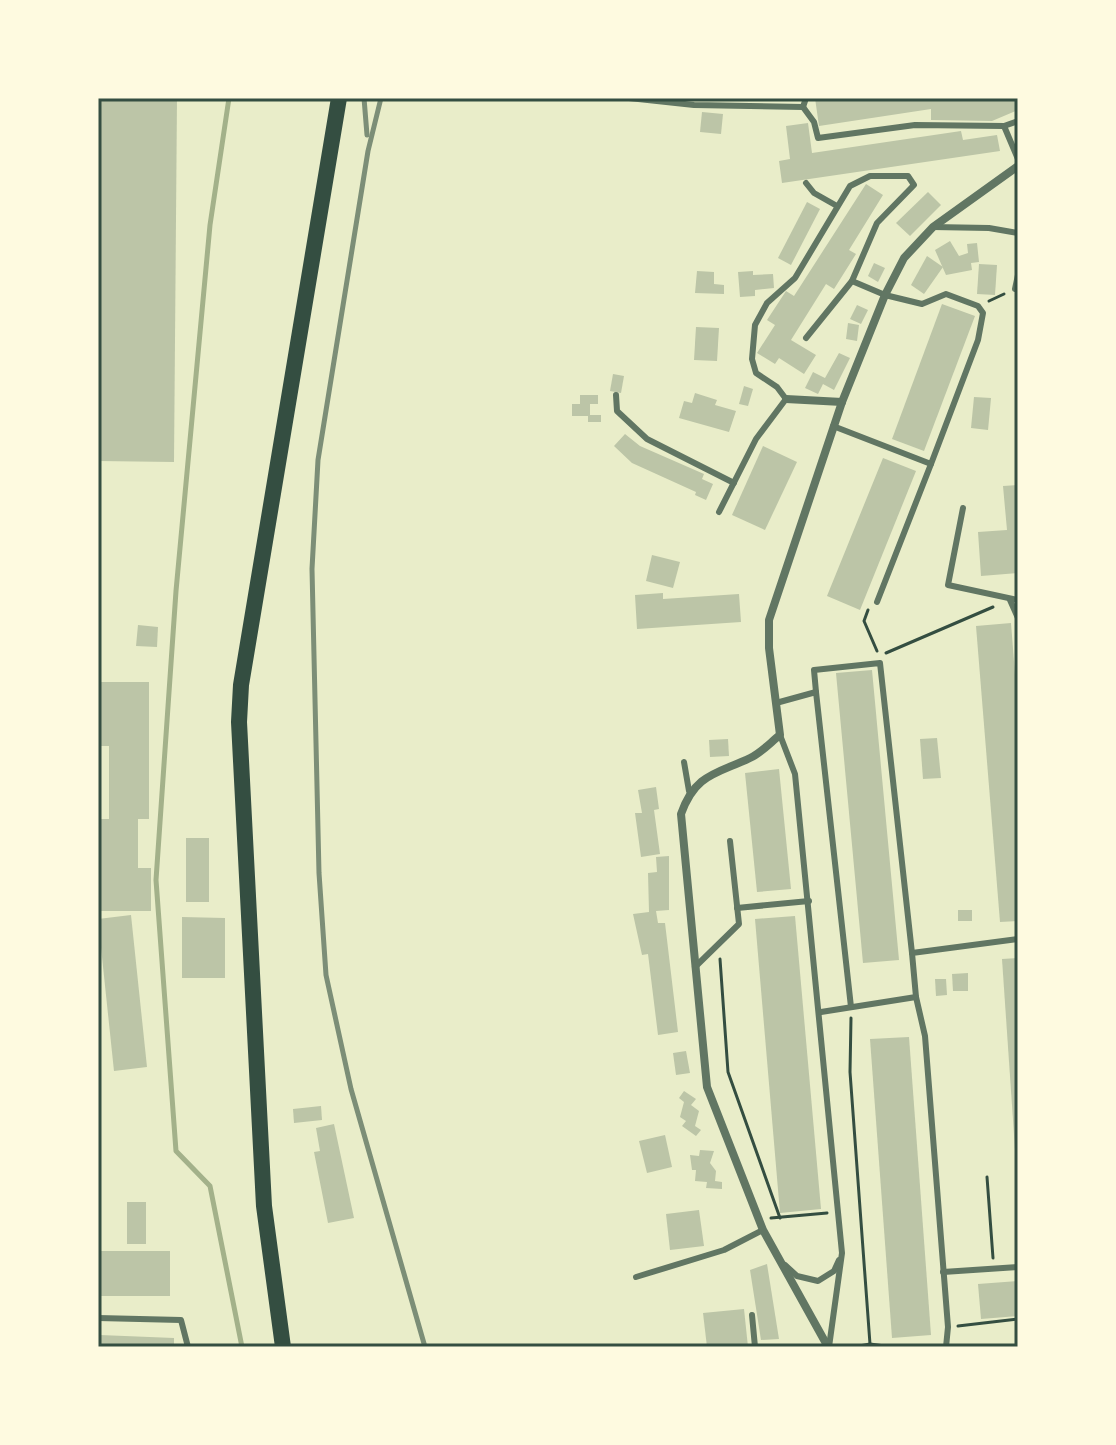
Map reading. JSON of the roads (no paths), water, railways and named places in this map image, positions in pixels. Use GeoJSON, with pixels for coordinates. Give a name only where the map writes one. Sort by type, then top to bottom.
{"type":"FeatureCollection","features":[{"type":"Feature","properties":{"kind":"main road"},"geometry":{"type":"LineString","coordinates":[[283,1347],[264,1206],[239,722],[241,685],[336,102]]}},
{"type":"Feature","properties":{"kind":"street"},"geometry":{"type":"LineString","coordinates":[[828,1347],[763,1230],[707,1087],[681,814],[689,791],[713,772],[753,757],[780,735],[769,620],[833,426],[885,295],[904,258],[933,227],[1018,166]]}},
{"type":"Feature","properties":{"kind":"street"},"geometry":{"type":"LineString","coordinates":[[786,399],[842,402]]}},
{"type":"Feature","properties":{"kind":"lane"},"geometry":{"type":"LineString","coordinates":[[629,98],[694,105],[803,107]]}},
{"type":"Feature","properties":{"kind":"lane"},"geometry":{"type":"LineString","coordinates":[[803,107],[806,98]]}},
{"type":"Feature","properties":{"kind":"lane"},"geometry":{"type":"LineString","coordinates":[[803,107],[814,122],[818,138],[915,125],[1004,126],[1018,121]]}},
{"type":"Feature","properties":{"kind":"lane"},"geometry":{"type":"LineString","coordinates":[[1004,126],[1018,159]]}},
{"type":"Feature","properties":{"kind":"lane"},"geometry":{"type":"LineString","coordinates":[[719,512],[756,439],[786,399],[777,387],[756,373],[752,359],[755,325],[767,303],[795,278],[850,186],[870,176],[908,176],[914,185],[877,223],[852,281],[806,338]]}},
{"type":"Feature","properties":{"kind":"lane"},"geometry":{"type":"LineString","coordinates":[[806,183],[814,193],[837,206]]}},
{"type":"Feature","properties":{"kind":"lane"},"geometry":{"type":"LineString","coordinates":[[933,227],[989,228],[1018,233]]}},
{"type":"Feature","properties":{"kind":"lane"},"geometry":{"type":"LineString","coordinates":[[1015,289],[1018,275]]}},
{"type":"Feature","properties":{"kind":"lane"},"geometry":{"type":"LineString","coordinates":[[852,281],[885,295],[922,304],[946,294],[978,306],[983,313],[978,340],[877,602]]}},
{"type":"Feature","properties":{"kind":"lane"},"geometry":{"type":"LineString","coordinates":[[616,395],[617,411],[647,439],[734,483]]}},
{"type":"Feature","properties":{"kind":"lane"},"geometry":{"type":"LineString","coordinates":[[833,426],[931,464]]}},
{"type":"Feature","properties":{"kind":"lane"},"geometry":{"type":"LineString","coordinates":[[963,508],[948,585],[1014,600],[1018,618]]}},
{"type":"Feature","properties":{"kind":"lane"},"geometry":{"type":"LineString","coordinates":[[851,1007],[814,670],[880,663],[916,997],[925,1036],[948,1327],[946,1347]]}},
{"type":"Feature","properties":{"kind":"lane"},"geometry":{"type":"LineString","coordinates":[[776,703],[816,692]]}},
{"type":"Feature","properties":{"kind":"lane"},"geometry":{"type":"LineString","coordinates":[[780,735],[795,774],[821,1012],[842,1253],[828,1347]]}},
{"type":"Feature","properties":{"kind":"lane"},"geometry":{"type":"LineString","coordinates":[[684,762],[689,791]]}},
{"type":"Feature","properties":{"kind":"lane"},"geometry":{"type":"LineString","coordinates":[[694,968],[739,924],[730,841]]}},
{"type":"Feature","properties":{"kind":"lane"},"geometry":{"type":"LineString","coordinates":[[737,908],[809,901]]}},
{"type":"Feature","properties":{"kind":"lane"},"geometry":{"type":"LineString","coordinates":[[912,953],[1018,939]]}},
{"type":"Feature","properties":{"kind":"lane"},"geometry":{"type":"LineString","coordinates":[[821,1012],[916,997]]}},
{"type":"Feature","properties":{"kind":"lane"},"geometry":{"type":"LineString","coordinates":[[636,1277],[724,1250],[763,1230]]}},
{"type":"Feature","properties":{"kind":"lane"},"geometry":{"type":"LineString","coordinates":[[779,1259],[797,1276],[818,1281],[834,1271],[842,1253]]}},
{"type":"Feature","properties":{"kind":"lane"},"geometry":{"type":"LineString","coordinates":[[943,1272],[1018,1267]]}},
{"type":"Feature","properties":{"kind":"lane"},"geometry":{"type":"LineString","coordinates":[[752,1315],[755,1347]]}},
{"type":"Feature","properties":{"kind":"lane"},"geometry":{"type":"LineString","coordinates":[[98,1318],[181,1320],[188,1347]]}},
{"type":"Feature","properties":{"kind":"waterway"},"geometry":{"type":"LineString","coordinates":[[229,98],[210,225],[176,591],[156,880],[176,1151],[210,1186],[242,1347]]}},
{"type":"Feature","properties":{"kind":"railway"},"geometry":{"type":"LineString","coordinates":[[364,98],[367,135]]}},
{"type":"Feature","properties":{"kind":"railway"},"geometry":{"type":"LineString","coordinates":[[381,98],[368,151],[318,460],[312,569],[319,873],[326,975],[351,1089],[425,1347]]}}]}
